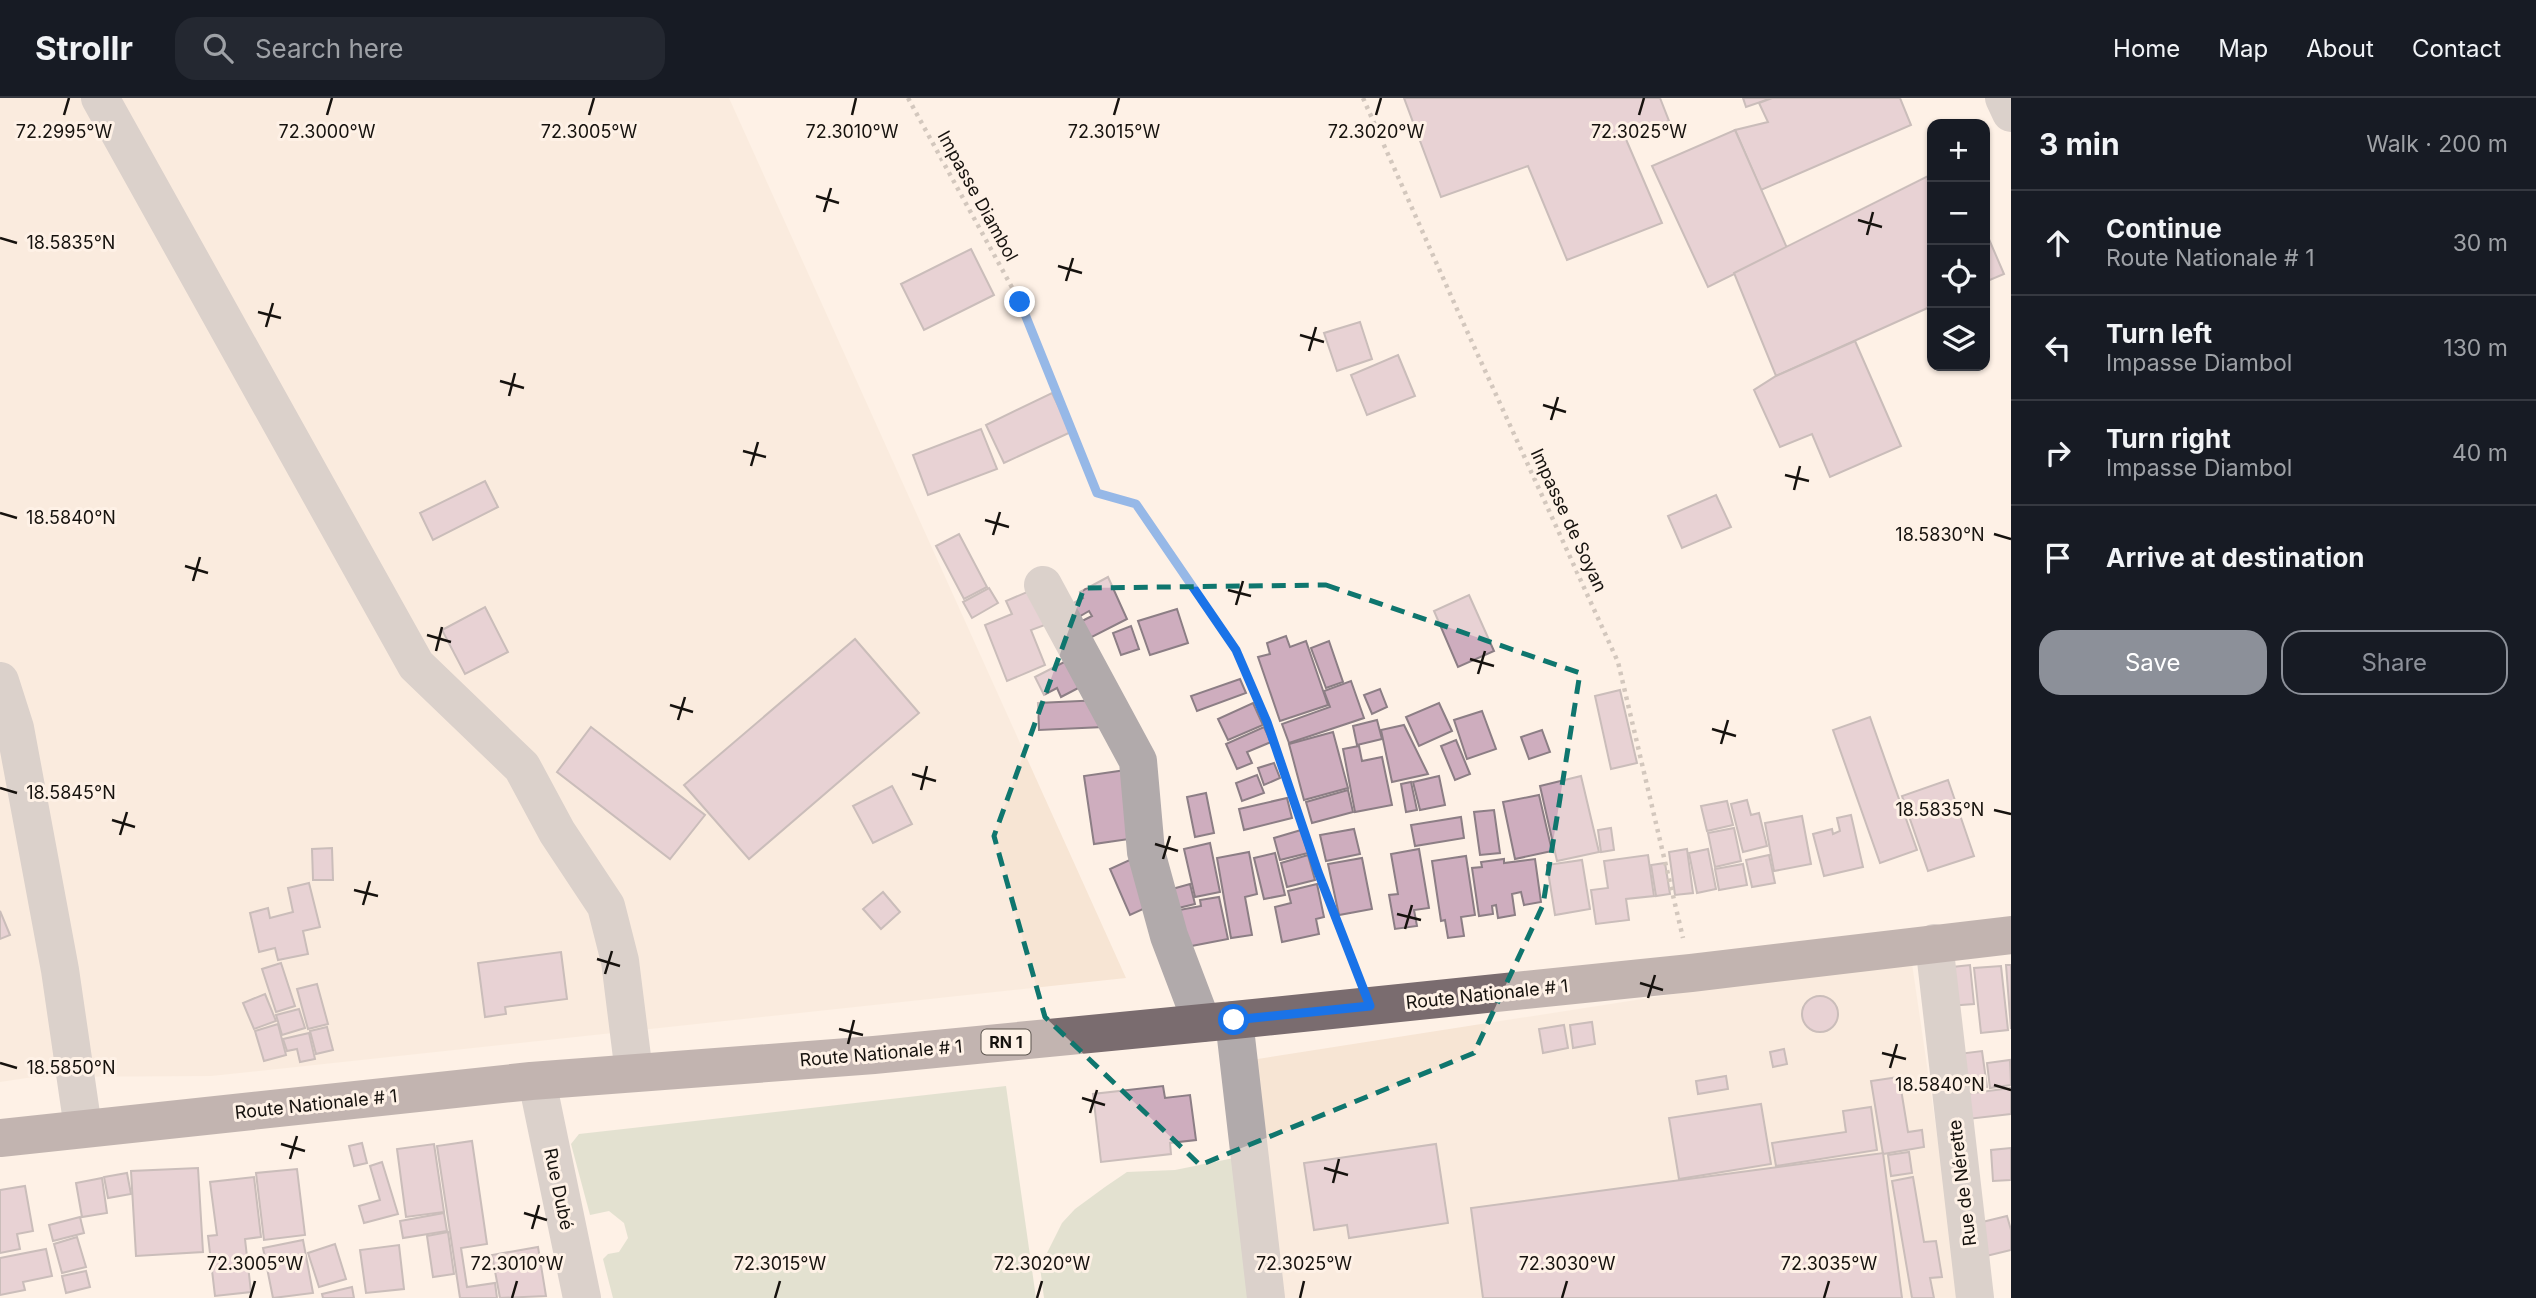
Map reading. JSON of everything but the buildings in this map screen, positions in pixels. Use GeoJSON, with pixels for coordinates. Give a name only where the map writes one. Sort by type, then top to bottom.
{"type":"FeatureCollection","features":[{"type":"Feature","properties":{"kind":"main road","name":"Route Nationale # 1"},"geometry":{"type":"LineString","coordinates":[[0,1139],[537,1081],[874,1055],[1370,1006],[1691,973],[2011,935]]}},
{"type":"Feature","properties":{"kind":"street"},"geometry":{"type":"LineString","coordinates":[[100,98],[416,665],[522,767],[557,832],[606,906],[620,961],[634,1073]]}},
{"type":"Feature","properties":{"kind":"street"},"geometry":{"type":"LineString","coordinates":[[2004,98],[2011,113]]}},
{"type":"Feature","properties":{"kind":"street"},"geometry":{"type":"LineString","coordinates":[[1043,585],[1138,761],[1146,852],[1169,936],[1218,1021],[1266,1298]]}},
{"type":"Feature","properties":{"kind":"street"},"geometry":{"type":"LineString","coordinates":[[0,681],[15,728],[60,970],[83,1128]]}},
{"type":"Feature","properties":{"kind":"street","name":"Rue de Nérette"},"geometry":{"type":"LineString","coordinates":[[1934,943],[1975,1298]]}},
{"type":"Feature","properties":{"kind":"street","name":"Rue Dubé"},"geometry":{"type":"LineString","coordinates":[[537,1081],[582,1298]]}},
{"type":"Feature","properties":{"kind":"path","name":"Impasse Diambol"},"geometry":{"type":"LineString","coordinates":[[908,98],[1020,302],[1097,493],[1136,504],[1236,650],[1267,722],[1318,872],[1370,1006]]}},
{"type":"Feature","properties":{"kind":"path","name":"Impasse de Soyan"},"geometry":{"type":"LineString","coordinates":[[1363,98],[1618,662],[1691,973]]}},
{"type":"Feature","properties":{"kind":"highlighted area"},"geometry":{"type":"Polygon","coordinates":[[[1326,585],[1580,673],[1543,905],[1474,1053],[1200,1165],[1045,1017],[994,836],[1084,588],[1326,585]]]}},
{"type":"Feature","properties":{"kind":"shaded area"},"geometry":{"type":"Polygon","coordinates":[[[0,98],[729,98],[1126,978],[211,1076],[33,1077],[0,1082],[0,98]]]}},
{"type":"Feature","properties":{"kind":"shaded area"},"geometry":{"type":"Polygon","coordinates":[[[1911,957],[1961,1298],[1258,1298],[1232,1063],[1911,957]]]}},
{"type":"Feature","properties":{"kind":"green space"},"geometry":{"type":"Polygon","coordinates":[[[1006,1086],[1036,1298],[613,1298],[603,1259],[608,1254],[619,1252],[628,1238],[624,1223],[609,1211],[590,1215],[571,1144],[579,1134],[1006,1086]]]}},
{"type":"Feature","properties":{"kind":"green space"},"geometry":{"type":"Polygon","coordinates":[[[1234,1158],[1250,1298],[1044,1298],[1040,1267],[1062,1223],[1075,1209],[1127,1172],[1175,1170],[1234,1158]]]}},
{"type":"Feature","properties":{"kind":"route"},"geometry":{"type":"LineString","coordinates":[[1020,302],[1097,493],[1136,504],[1236,650],[1267,722],[1318,872],[1370,1006],[1234,1020]]}}]}
